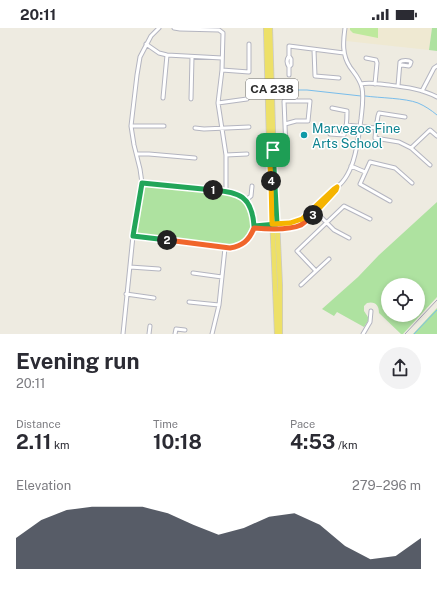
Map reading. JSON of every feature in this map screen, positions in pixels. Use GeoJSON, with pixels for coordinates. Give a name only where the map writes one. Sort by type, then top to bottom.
{"type":"FeatureCollection","features":[{"type":"Feature","properties":{"kind":"main road","name":"CA 238"},"geometry":{"type":"LineString","coordinates":[[266,28],[280,334]]}},
{"type":"Feature","properties":{"kind":"main road","name":"CA 238"},"geometry":{"type":"LineString","coordinates":[[270,28],[271,150]]}},
{"type":"Feature","properties":{"kind":"main road","name":"CA 238"},"geometry":{"type":"LineString","coordinates":[[275,226],[277,334]]}},
{"type":"Feature","properties":{"kind":"street"},"geometry":{"type":"LineString","coordinates":[[123,334],[133,236],[142,183],[131,126],[137,75],[140,57],[146,44],[159,28]]}},
{"type":"Feature","properties":{"kind":"street"},"geometry":{"type":"LineString","coordinates":[[174,28],[221,31],[223,36],[222,70],[218,103],[226,155],[226,191]]}},
{"type":"Feature","properties":{"kind":"street"},"geometry":{"type":"LineString","coordinates":[[254,227],[275,226],[290,228],[299,226],[306,221],[314,211],[336,190],[351,166],[356,151],[363,102],[361,84],[347,61],[344,53],[343,46],[345,28]]}},
{"type":"Feature","properties":{"kind":"street"},"geometry":{"type":"LineString","coordinates":[[146,44],[159,53],[167,55],[222,58]]}},
{"type":"Feature","properties":{"kind":"street"},"geometry":{"type":"LineString","coordinates":[[222,70],[249,72],[249,44]]}},
{"type":"Feature","properties":{"kind":"street"},"geometry":{"type":"LineString","coordinates":[[289,75],[291,59],[289,56],[289,46],[344,53]]}},
{"type":"Feature","properties":{"kind":"street"},"geometry":{"type":"LineString","coordinates":[[314,50],[315,76],[339,78]]}},
{"type":"Feature","properties":{"kind":"street"},"geometry":{"type":"LineString","coordinates":[[163,98],[167,55]]}},
{"type":"Feature","properties":{"kind":"street"},"geometry":{"type":"LineString","coordinates":[[191,99],[192,57]]}},
{"type":"Feature","properties":{"kind":"street"},"geometry":{"type":"LineString","coordinates":[[366,58],[376,60],[377,63],[374,84]]}},
{"type":"Feature","properties":{"kind":"street"},"geometry":{"type":"LineString","coordinates":[[398,86],[400,66]]}},
{"type":"Feature","properties":{"kind":"street"},"geometry":{"type":"LineString","coordinates":[[422,91],[434,68],[437,66]]}},
{"type":"Feature","properties":{"kind":"street"},"geometry":{"type":"LineString","coordinates":[[361,84],[368,83],[398,86],[422,91],[437,97]]}},
{"type":"Feature","properties":{"kind":"street"},"geometry":{"type":"LineString","coordinates":[[218,103],[247,99]]}},
{"type":"Feature","properties":{"kind":"street"},"geometry":{"type":"LineString","coordinates":[[271,150],[286,149],[284,100],[310,101],[308,121],[285,124]]}},
{"type":"Feature","properties":{"kind":"street"},"geometry":{"type":"LineString","coordinates":[[330,134],[344,135],[346,125],[347,111],[332,108]]}},
{"type":"Feature","properties":{"kind":"street"},"geometry":{"type":"LineString","coordinates":[[405,117],[379,113],[376,138],[399,142],[411,148],[430,165]]}},
{"type":"Feature","properties":{"kind":"street"},"geometry":{"type":"LineString","coordinates":[[346,125],[376,128]]}},
{"type":"Feature","properties":{"kind":"street"},"geometry":{"type":"LineString","coordinates":[[131,126],[164,126]]}},
{"type":"Feature","properties":{"kind":"street"},"geometry":{"type":"LineString","coordinates":[[195,128],[204,130],[249,127]]}},
{"type":"Feature","properties":{"kind":"street"},"geometry":{"type":"LineString","coordinates":[[411,148],[430,130],[437,136]]}},
{"type":"Feature","properties":{"kind":"street"},"geometry":{"type":"LineString","coordinates":[[137,154],[195,158]]}},
{"type":"Feature","properties":{"kind":"street"},"geometry":{"type":"LineString","coordinates":[[226,155],[247,154]]}},
{"type":"Feature","properties":{"kind":"street"},"geometry":{"type":"LineString","coordinates":[[390,201],[360,184],[370,162],[395,168],[412,183]]}},
{"type":"Feature","properties":{"kind":"street"},"geometry":{"type":"LineString","coordinates":[[351,166],[365,172]]}},
{"type":"Feature","properties":{"kind":"street"},"geometry":{"type":"LineString","coordinates":[[133,236],[230,248],[243,244],[251,234],[254,227],[252,212],[246,200],[235,193],[142,183]]}},
{"type":"Feature","properties":{"kind":"street"},"geometry":{"type":"LineString","coordinates":[[246,200],[251,196],[252,186]]}},
{"type":"Feature","properties":{"kind":"street"},"geometry":{"type":"LineString","coordinates":[[316,271],[297,251],[326,223],[344,206],[370,219]]}},
{"type":"Feature","properties":{"kind":"street"},"geometry":{"type":"LineString","coordinates":[[314,211],[334,230],[349,238]]}},
{"type":"Feature","properties":{"kind":"street"},"geometry":{"type":"LineString","coordinates":[[212,334],[218,306],[225,248]]}},
{"type":"Feature","properties":{"kind":"street"},"geometry":{"type":"LineString","coordinates":[[301,286],[329,258]]}},
{"type":"Feature","properties":{"kind":"street"},"geometry":{"type":"LineString","coordinates":[[130,267],[159,269]]}},
{"type":"Feature","properties":{"kind":"street"},"geometry":{"type":"LineString","coordinates":[[193,273],[222,277]]}},
{"type":"Feature","properties":{"kind":"street"},"geometry":{"type":"LineString","coordinates":[[126,294],[154,298]]}},
{"type":"Feature","properties":{"kind":"street"},"geometry":{"type":"LineString","coordinates":[[189,302],[218,306]]}},
{"type":"Feature","properties":{"kind":"street"},"geometry":{"type":"LineString","coordinates":[[363,334],[370,322],[371,311]]}},
{"type":"Feature","properties":{"kind":"street"},"geometry":{"type":"LineString","coordinates":[[149,334],[150,326]]}},
{"type":"Feature","properties":{"kind":"street"},"geometry":{"type":"LineString","coordinates":[[175,334],[176,329],[185,330]]}},
{"type":"Feature","properties":{"kind":"shaded area"},"geometry":{"type":"Polygon","coordinates":[[[347,28],[432,28],[429,50],[346,41],[347,28]]]}},
{"type":"Feature","properties":{"kind":"green space"},"geometry":{"type":"Polygon","coordinates":[[[350,28],[378,28],[378,38],[353,33],[350,28]]]}},
{"type":"Feature","properties":{"kind":"green space"},"geometry":{"type":"Polygon","coordinates":[[[432,28],[437,28],[437,51],[429,50],[432,28]]]}},
{"type":"Feature","properties":{"kind":"green space"},"geometry":{"type":"Polygon","coordinates":[[[145,185],[232,194],[242,200],[250,214],[251,225],[248,235],[240,242],[224,245],[137,234],[145,185]]]}},
{"type":"Feature","properties":{"kind":"green space"},"geometry":{"type":"Polygon","coordinates":[[[437,202],[437,297],[425,310],[425,278],[381,278],[381,315],[374,303],[367,303],[364,306],[364,311],[368,319],[364,327],[337,312],[334,316],[322,309],[358,277],[379,255],[437,202]]]}},
{"type":"Feature","properties":{"kind":"green space"},"geometry":{"type":"Polygon","coordinates":[[[437,308],[437,334],[413,334],[425,322],[437,308]]]}},
{"type":"Feature","properties":{"kind":"green space"},"geometry":{"type":"Polygon","coordinates":[[[388,322],[414,322],[403,334],[401,334],[388,322]]]}},
{"type":"Feature","properties":{"kind":"waterway"},"geometry":{"type":"LineString","coordinates":[[276,90],[307,90],[361,96]]}},
{"type":"Feature","properties":{"kind":"waterway"},"geometry":{"type":"LineString","coordinates":[[365,96],[413,101],[423,105],[437,115]]}},
{"type":"Feature","properties":{"kind":"waterway"},"geometry":{"type":"LineString","coordinates":[[414,334],[437,310]]}},
{"type":"Feature","properties":{"kind":"railway"},"geometry":{"type":"LineString","coordinates":[[405,334],[437,300]]}},
{"type":"Feature","properties":{"kind":"place","name":"Marvegos Fine Arts School"},"geometry":{"type":"Point","coordinates":[304,135]}},
{"type":"Feature","properties":{"kind":"route"},"geometry":{"type":"LineString","coordinates":[[273,150],[269,150],[272,224],[290,223],[302,219],[337,187],[316,212],[299,226],[254,228],[246,242],[230,248],[133,236],[142,183],[235,193],[246,200],[252,212],[254,226],[277,224],[273,150]]}}]}
